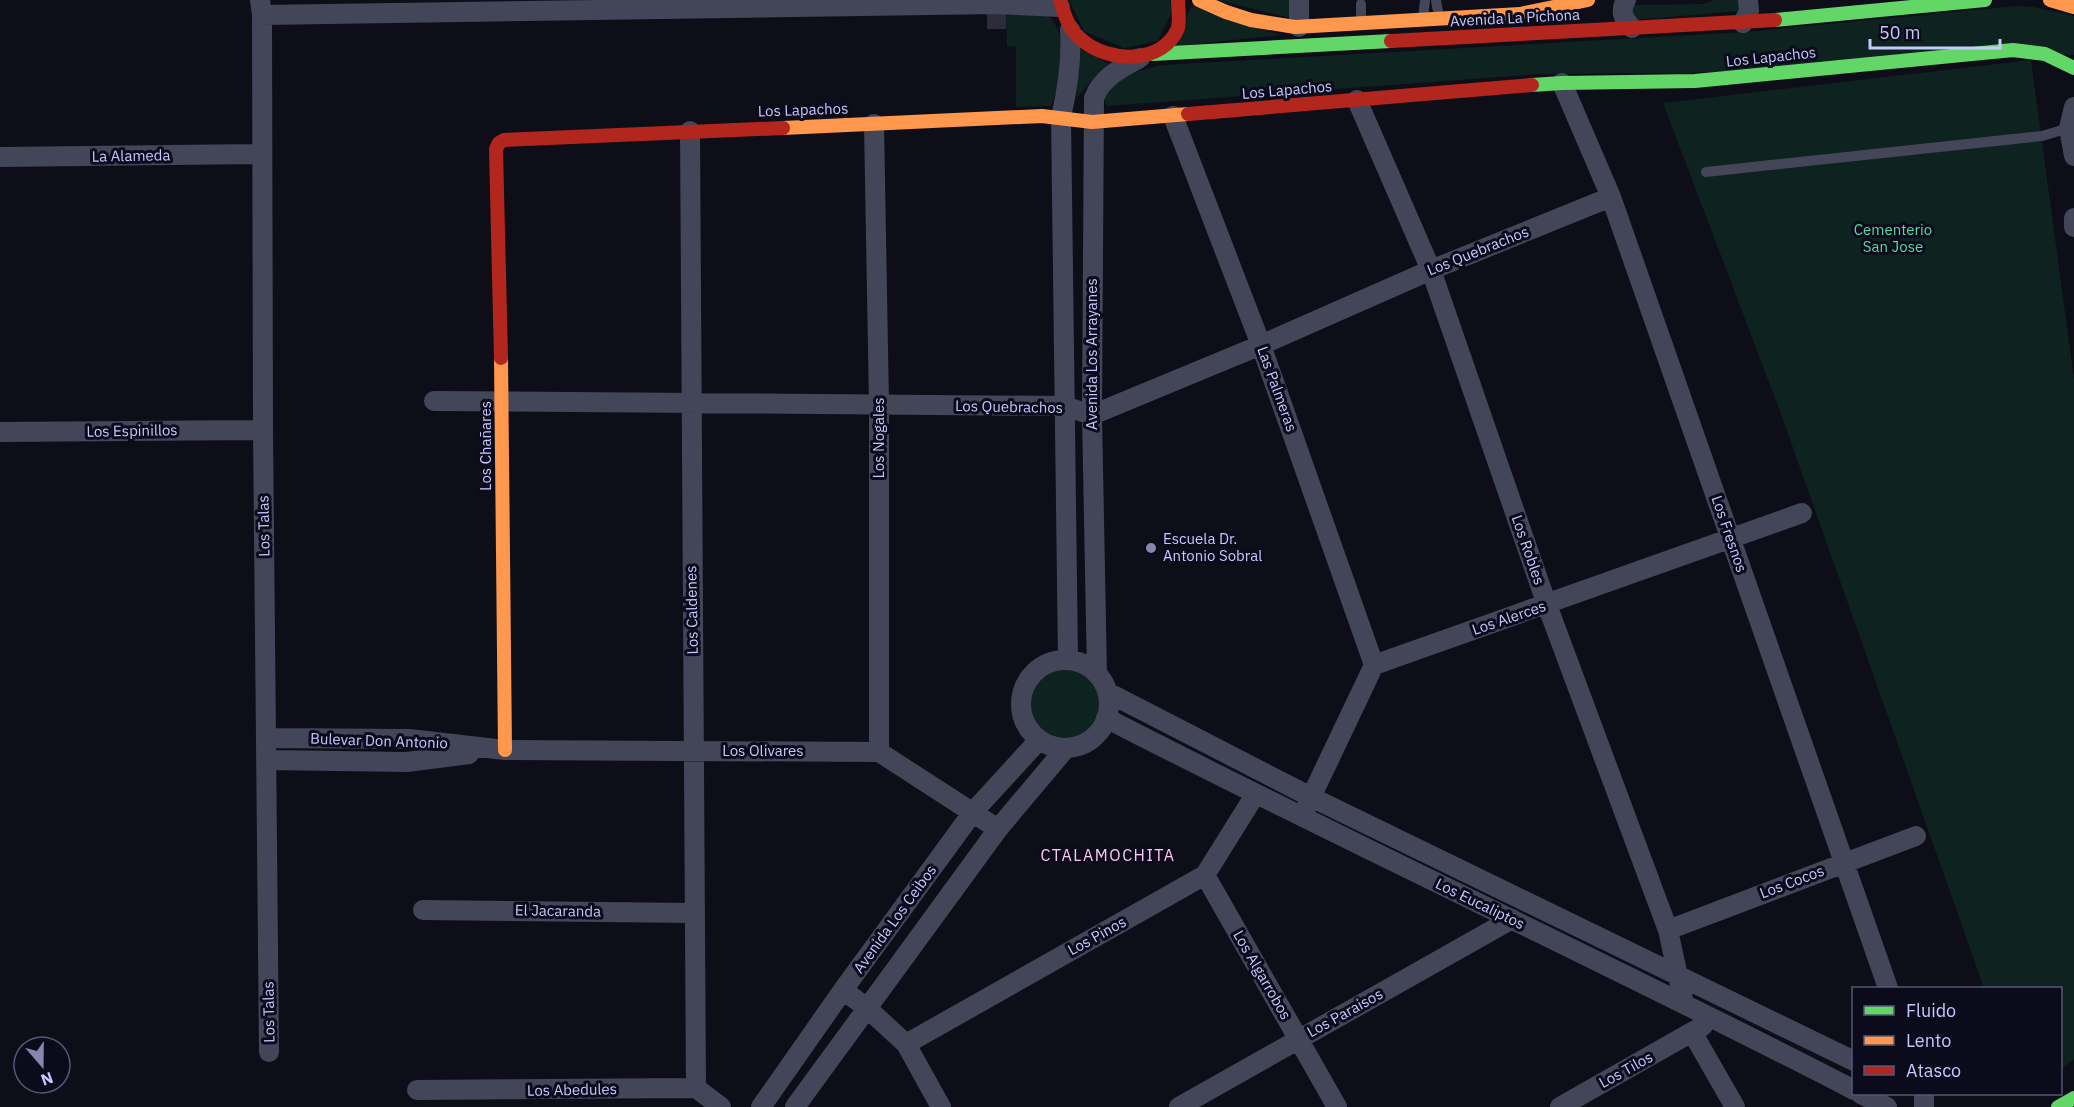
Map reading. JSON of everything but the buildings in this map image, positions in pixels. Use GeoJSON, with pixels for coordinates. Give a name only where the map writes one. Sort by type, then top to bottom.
{"type":"FeatureCollection","features":[{"type":"Feature","properties":{"kind":"street"},"geometry":{"type":"LineString","coordinates":[[1147,56],[1166,45],[1175,33],[1179,21],[1178,0]]}},
{"type":"Feature","properties":{"kind":"street","name":"Avenida La Pichona"},"geometry":{"type":"LineString","coordinates":[[1199,0],[1251,20],[1299,27],[1439,19],[1459,9],[1588,0]]}},
{"type":"Feature","properties":{"kind":"street"},"geometry":{"type":"LineString","coordinates":[[1626,0],[1622,9],[1623,16],[1632,28]]}},
{"type":"Feature","properties":{"kind":"street"},"geometry":{"type":"LineString","coordinates":[[1743,23],[1749,11],[1748,0]]}},
{"type":"Feature","properties":{"kind":"street","name":"Avenida La Pichona"},"geometry":{"type":"LineString","coordinates":[[1070,30],[1082,40],[1106,52],[1128,58],[1743,23],[1985,0]]}},
{"type":"Feature","properties":{"kind":"street"},"geometry":{"type":"LineString","coordinates":[[2050,0],[2074,7]]}},
{"type":"Feature","properties":{"kind":"street"},"geometry":{"type":"LineString","coordinates":[[261,8],[940,2],[1060,4],[1070,30]]}},
{"type":"Feature","properties":{"kind":"street"},"geometry":{"type":"LineString","coordinates":[[1299,27],[1302,3]]}},
{"type":"Feature","properties":{"kind":"street","name":"Los Talas"},"geometry":{"type":"LineString","coordinates":[[261,8],[269,1052]]}},
{"type":"Feature","properties":{"kind":"street","name":"Avenida Los Arrayanes"},"geometry":{"type":"LineString","coordinates":[[1068,660],[1061,117],[1070,73],[1072,53],[1070,30]]}},
{"type":"Feature","properties":{"kind":"street","name":"Los Lapachos"},"geometry":{"type":"LineString","coordinates":[[499,143],[510,138],[1061,117],[1092,122],[1562,83],[1695,81],[2013,50],[2049,54],[2074,68]]}},
{"type":"Feature","properties":{"kind":"street","name":"Avenida Los Arrayanes"},"geometry":{"type":"LineString","coordinates":[[1097,674],[1092,415],[1092,122],[1094,98],[1098,88],[1120,68],[1147,56]]}},
{"type":"Feature","properties":{"kind":"street","name":"Los Fresnos"},"geometry":{"type":"LineString","coordinates":[[1562,83],[1611,197],[1888,987]]}},
{"type":"Feature","properties":{"kind":"street","name":"Los Robles"},"geometry":{"type":"LineString","coordinates":[[1357,100],[1431,270],[1547,605],[1668,930],[1684,1004]]}},
{"type":"Feature","properties":{"kind":"street"},"geometry":{"type":"LineString","coordinates":[[2074,107],[2069,128],[2074,156]]}},
{"type":"Feature","properties":{"kind":"street","name":"Las Palmeras"},"geometry":{"type":"LineString","coordinates":[[1173,116],[1261,345],[1374,665]]}},
{"type":"Feature","properties":{"kind":"street","name":"Los Nogales"},"geometry":{"type":"LineString","coordinates":[[874,124],[879,405],[879,752]]}},
{"type":"Feature","properties":{"kind":"street","name":"Los Caldenes"},"geometry":{"type":"LineString","coordinates":[[690,131],[693,913],[696,1088]]}},
{"type":"Feature","properties":{"kind":"street","name":"Los Chañares"},"geometry":{"type":"LineString","coordinates":[[499,143],[496,149],[502,402],[505,750]]}},
{"type":"Feature","properties":{"kind":"street","name":"La Alameda"},"geometry":{"type":"LineString","coordinates":[[0,157],[262,154]]}},
{"type":"Feature","properties":{"kind":"street","name":"Los Quebrachos"},"geometry":{"type":"LineString","coordinates":[[434,401],[1064,406],[1092,415],[1261,345],[1431,270],[1611,197]]}},
{"type":"Feature","properties":{"kind":"street"},"geometry":{"type":"LineString","coordinates":[[2074,218],[2074,227]]}},
{"type":"Feature","properties":{"kind":"street","name":"Los Espinillos"},"geometry":{"type":"LineString","coordinates":[[0,432],[263,430]]}},
{"type":"Feature","properties":{"kind":"street","name":"Los Alerces"},"geometry":{"type":"LineString","coordinates":[[1374,665],[1802,513]]}},
{"type":"Feature","properties":{"kind":"street"},"geometry":{"type":"LineString","coordinates":[[1068,660],[1079,662],[1097,674],[1107,692],[1109,705],[1107,718],[1091,739],[1079,746],[1066,748],[1052,746],[1039,740],[1029,731],[1020,708],[1021,695],[1033,673],[1044,665],[1068,660]]}},
{"type":"Feature","properties":{"kind":"street"},"geometry":{"type":"LineString","coordinates":[[1302,818],[1374,665]]}},
{"type":"Feature","properties":{"kind":"street","name":"Los Eucaliptos"},"geometry":{"type":"LineString","coordinates":[[1107,692],[1311,797],[1852,1060]]}},
{"type":"Feature","properties":{"kind":"street","name":"Los Eucaliptos"},"geometry":{"type":"LineString","coordinates":[[1107,718],[1255,795],[1716,1018],[1852,1089]]}},
{"type":"Feature","properties":{"kind":"street","name":"Bulevar Don Antonio"},"geometry":{"type":"LineString","coordinates":[[266,738],[409,740],[505,750]]}},
{"type":"Feature","properties":{"kind":"street","name":"Avenida Los Ceibos"},"geometry":{"type":"LineString","coordinates":[[761,1107],[973,812],[1039,740]]}},
{"type":"Feature","properties":{"kind":"street","name":"Avenida Los Ceibos"},"geometry":{"type":"LineString","coordinates":[[795,1107],[998,829],[1066,748]]}},
{"type":"Feature","properties":{"kind":"street","name":"Bulevar Don Antonio"},"geometry":{"type":"LineString","coordinates":[[266,760],[406,762],[505,750]]}},
{"type":"Feature","properties":{"kind":"street","name":"Los Olivares"},"geometry":{"type":"LineString","coordinates":[[505,750],[879,752]]}},
{"type":"Feature","properties":{"kind":"street"},"geometry":{"type":"LineString","coordinates":[[879,752],[998,829]]}},
{"type":"Feature","properties":{"kind":"street","name":"Los Pinos"},"geometry":{"type":"LineString","coordinates":[[906,1044],[1205,875],[1255,795]]}},
{"type":"Feature","properties":{"kind":"street","name":"Los Cocos"},"geometry":{"type":"LineString","coordinates":[[1668,930],[1916,836]]}},
{"type":"Feature","properties":{"kind":"street","name":"Los Algarrobos"},"geometry":{"type":"LineString","coordinates":[[1205,875],[1337,1107]]}},
{"type":"Feature","properties":{"kind":"street","name":"El Jacaranda"},"geometry":{"type":"LineString","coordinates":[[423,910],[693,913]]}},
{"type":"Feature","properties":{"kind":"street","name":"Los Paraisos"},"geometry":{"type":"LineString","coordinates":[[1179,1107],[1512,920]]}},
{"type":"Feature","properties":{"kind":"street"},"geometry":{"type":"LineString","coordinates":[[843,990],[867,1008],[906,1044],[941,1107]]}},
{"type":"Feature","properties":{"kind":"street"},"geometry":{"type":"LineString","coordinates":[[1734,1003],[1716,1018],[1692,1032],[1735,1107]]}},
{"type":"Feature","properties":{"kind":"street","name":"Los Tilos"},"geometry":{"type":"LineString","coordinates":[[1560,1107],[1692,1032]]}},
{"type":"Feature","properties":{"kind":"street"},"geometry":{"type":"LineString","coordinates":[[696,1088],[721,1107]]}},
{"type":"Feature","properties":{"kind":"street","name":"Los Abedules"},"geometry":{"type":"LineString","coordinates":[[417,1090],[515,1099],[696,1088]]}},
{"type":"Feature","properties":{"kind":"street"},"geometry":{"type":"LineString","coordinates":[[1863,1095],[1887,1107]]}},
{"type":"Feature","properties":{"kind":"street"},"geometry":{"type":"LineString","coordinates":[[2058,1107],[2074,1098]]}},
{"type":"Feature","properties":{"kind":"lane"},"geometry":{"type":"LineString","coordinates":[[1423,19],[1425,0]]}},
{"type":"Feature","properties":{"kind":"lane"},"geometry":{"type":"LineString","coordinates":[[1436,0],[1439,19]]}},
{"type":"Feature","properties":{"kind":"lane"},"geometry":{"type":"LineString","coordinates":[[1361,4],[1361,23]]}},
{"type":"Feature","properties":{"kind":"lane"},"geometry":{"type":"LineString","coordinates":[[1706,172],[2042,136],[2069,128]]}},
{"type":"Feature","properties":{"kind":"green space"},"geometry":{"type":"Polygon","coordinates":[[[1069,0],[1170,0],[1172,12],[1158,41],[1124,48],[1084,31],[1069,0]]]}},
{"type":"Feature","properties":{"kind":"green space"},"geometry":{"type":"Polygon","coordinates":[[[1217,0],[1293,0],[1291,18],[1217,0]]]}},
{"type":"Feature","properties":{"kind":"green space"},"geometry":{"type":"Polygon","coordinates":[[[1714,0],[1740,0],[1739,11],[1635,20],[1630,8],[1635,5],[1703,4],[1714,0]]]}},
{"type":"Feature","properties":{"kind":"green space"},"geometry":{"type":"Polygon","coordinates":[[[1191,6],[1281,35],[1176,46],[1191,6]]]}},
{"type":"Feature","properties":{"kind":"green space"},"geometry":{"type":"Polygon","coordinates":[[[2016,6],[2034,7],[2074,16],[2074,55],[1687,73],[1540,74],[1107,106],[1103,98],[1107,90],[1121,79],[1138,71],[1163,65],[1745,32],[2016,6]]]}},
{"type":"Feature","properties":{"kind":"green space"},"geometry":{"type":"Polygon","coordinates":[[[1006,12],[1047,14],[1055,24],[1060,35],[1062,58],[1059,83],[1051,106],[1016,107],[1016,47],[1007,46],[1006,12]]]}},
{"type":"Feature","properties":{"kind":"green space"},"geometry":{"type":"Polygon","coordinates":[[[1080,49],[1109,64],[1076,98],[1080,49]]]}},
{"type":"Feature","properties":{"kind":"green space","name":"Cementerio San Jose"},"geometry":{"type":"Polygon","coordinates":[[[2031,60],[2074,379],[2074,1060],[2062,1067],[2062,987],[1984,987],[1781,414],[1663,103],[2031,60]]]}},
{"type":"Feature","properties":{"kind":"green space"},"geometry":{"type":"Polygon","coordinates":[[[1065,660],[1082,663],[1096,673],[1106,687],[1109,704],[1106,721],[1096,735],[1082,745],[1065,748],[1048,745],[1034,735],[1024,721],[1021,704],[1024,687],[1034,673],[1048,663],[1065,660]]]}},
{"type":"Feature","properties":{"kind":"traffic: fast"},"geometry":{"type":"LineString","coordinates":[[1775,20],[1985,0]]}},
{"type":"Feature","properties":{"kind":"traffic: fast"},"geometry":{"type":"LineString","coordinates":[[1153,54],[1391,41]]}},
{"type":"Feature","properties":{"kind":"traffic: fast"},"geometry":{"type":"LineString","coordinates":[[1532,85],[1695,81],[2013,50],[2045,54],[2074,68]]}},
{"type":"Feature","properties":{"kind":"traffic: fast"},"geometry":{"type":"LineString","coordinates":[[2058,1107],[2074,1098]]}},
{"type":"Feature","properties":{"kind":"traffic: slow"},"geometry":{"type":"LineString","coordinates":[[1199,0],[1251,20],[1295,27],[1520,14],[1588,0]]}},
{"type":"Feature","properties":{"kind":"traffic: slow"},"geometry":{"type":"LineString","coordinates":[[2050,0],[2074,7]]}},
{"type":"Feature","properties":{"kind":"traffic: slow"},"geometry":{"type":"LineString","coordinates":[[783,128],[1042,116],[1092,122],[1188,114]]}},
{"type":"Feature","properties":{"kind":"traffic: slow"},"geometry":{"type":"LineString","coordinates":[[501,358],[505,750]]}},
{"type":"Feature","properties":{"kind":"traffic: jam"},"geometry":{"type":"LineString","coordinates":[[1060,0],[1065,17],[1077,36],[1093,48],[1120,56],[1148,54],[1160,49],[1171,40],[1178,28],[1178,0]]}},
{"type":"Feature","properties":{"kind":"traffic: jam"},"geometry":{"type":"LineString","coordinates":[[1391,41],[1775,20]]}},
{"type":"Feature","properties":{"kind":"traffic: jam"},"geometry":{"type":"LineString","coordinates":[[1188,114],[1532,85]]}},
{"type":"Feature","properties":{"kind":"traffic: jam"},"geometry":{"type":"LineString","coordinates":[[501,358],[496,149],[499,143],[504,140],[783,128]]}},
{"type":"Feature","properties":{"kind":"place","name":"Escuela Dr. Antonio Sobral"},"geometry":{"type":"Point","coordinates":[1151,548]}},
{"type":"Feature","properties":{"kind":"district","name":"CTALAMOCHITA"},"geometry":{"type":"Point","coordinates":[1108,855]}}]}
